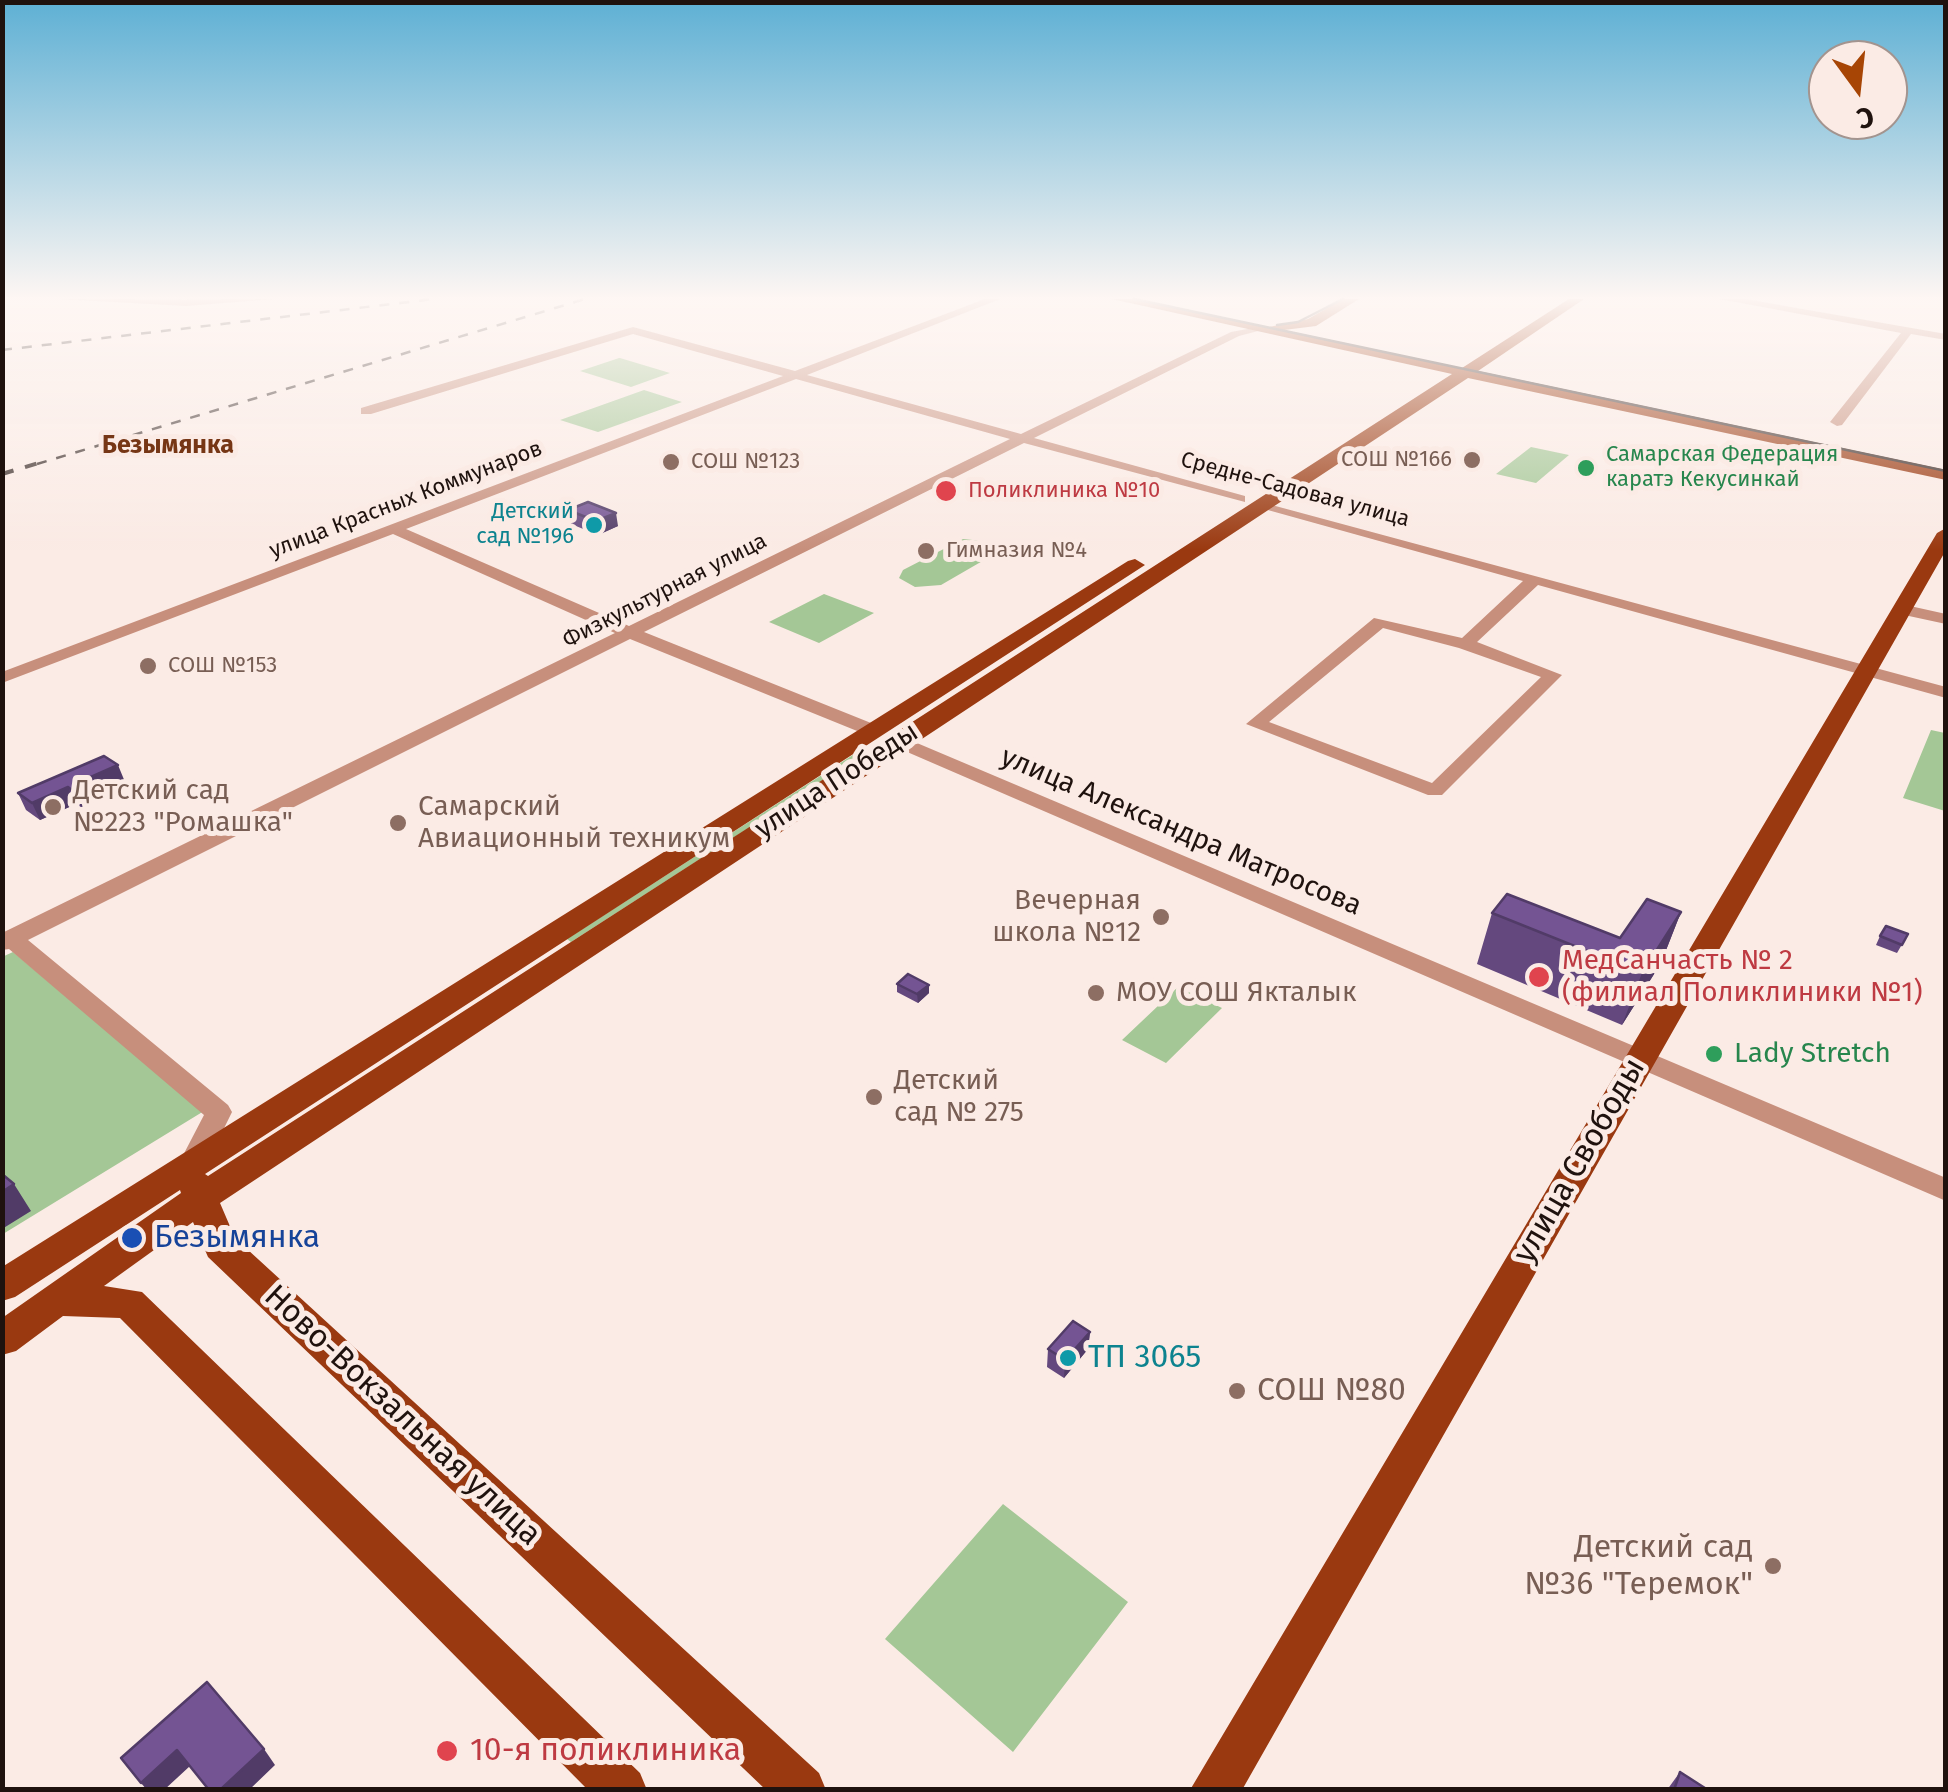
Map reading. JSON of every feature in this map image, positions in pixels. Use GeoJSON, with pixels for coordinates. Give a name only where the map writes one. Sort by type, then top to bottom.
{"type":"FeatureCollection","features":[{"type":"Feature","properties":{"kind":"main road","name":"улица Победы"},"geometry":{"type":"LineString","coordinates":[[509,979],[552,936],[886,736],[1437,383]]}},
{"type":"Feature","properties":{"kind":"main road"},"geometry":{"type":"LineString","coordinates":[[1492,383],[1946,475]]}},
{"type":"Feature","properties":{"kind":"main road"},"geometry":{"type":"LineString","coordinates":[[1497,383],[1946,466]]}},
{"type":"Feature","properties":{"kind":"main road","name":"улица Свободы"},"geometry":{"type":"LineString","coordinates":[[1214,1790],[1945,536]]}},
{"type":"Feature","properties":{"kind":"main road","name":"улица Победы"},"geometry":{"type":"LineString","coordinates":[[2,1287],[195,1184],[509,979],[579,951],[886,736]]}},
{"type":"Feature","properties":{"kind":"main road"},"geometry":{"type":"LineString","coordinates":[[552,936],[546,944],[550,954],[579,951]]}},
{"type":"Feature","properties":{"kind":"main road","name":"улица Победы"},"geometry":{"type":"LineString","coordinates":[[2,1339],[195,1184]]}},
{"type":"Feature","properties":{"kind":"main road","name":"Ново-Вокзальная улица"},"geometry":{"type":"LineString","coordinates":[[195,1184],[220,1247],[802,1790]]}},
{"type":"Feature","properties":{"kind":"main road"},"geometry":{"type":"LineString","coordinates":[[2,1287],[54,1301],[128,1304],[623,1790]]}},
{"type":"Feature","properties":{"kind":"street","name":"Средне-Садовая улица"},"geometry":{"type":"LineString","coordinates":[[366,411],[460,383]]}},
{"type":"Feature","properties":{"kind":"street","name":"улица Красных Коммунаров"},"geometry":{"type":"LineString","coordinates":[[2,678],[777,383]]}},
{"type":"Feature","properties":{"kind":"street","name":"Средне-Садовая улица"},"geometry":{"type":"LineString","coordinates":[[824,383],[1946,693]]}},
{"type":"Feature","properties":{"kind":"street","name":"Физкультурная улица"},"geometry":{"type":"LineString","coordinates":[[7,941],[1136,383]]}},
{"type":"Feature","properties":{"kind":"street"},"geometry":{"type":"LineString","coordinates":[[1837,422],[1867,383]]}},
{"type":"Feature","properties":{"kind":"street","name":"улица Александра Матросова"},"geometry":{"type":"LineString","coordinates":[[394,529],[630,633],[886,736],[1946,1190]]}},
{"type":"Feature","properties":{"kind":"street"},"geometry":{"type":"LineString","coordinates":[[1465,644],[1534,580]]}},
{"type":"Feature","properties":{"kind":"street"},"geometry":{"type":"LineString","coordinates":[[1901,609],[1946,619]]}},
{"type":"Feature","properties":{"kind":"street"},"geometry":{"type":"LineString","coordinates":[[1380,622],[1465,644],[1554,674],[1436,791],[1256,724],[1380,622]]}},
{"type":"Feature","properties":{"kind":"street"},"geometry":{"type":"LineString","coordinates":[[7,941],[219,1112],[195,1184]]}},
{"type":"Feature","properties":{"kind":"green space"},"geometry":{"type":"Polygon","coordinates":[[[644,390],[682,402],[598,432],[560,420],[644,390]]]}},
{"type":"Feature","properties":{"kind":"green space"},"geometry":{"type":"Polygon","coordinates":[[[1531,447],[1569,455],[1536,483],[1496,474],[1531,447]]]}},
{"type":"Feature","properties":{"kind":"green space"},"geometry":{"type":"Polygon","coordinates":[[[963,539],[992,542],[998,552],[941,585],[915,587],[899,578],[903,570],[963,539]]]}},
{"type":"Feature","properties":{"kind":"green space"},"geometry":{"type":"Polygon","coordinates":[[[824,594],[874,613],[819,643],[769,622],[824,594]]]}},
{"type":"Feature","properties":{"kind":"green space"},"geometry":{"type":"Polygon","coordinates":[[[1931,730],[1945,733],[1945,811],[1903,798],[1931,730]]]}},
{"type":"Feature","properties":{"kind":"green space"},"geometry":{"type":"Polygon","coordinates":[[[859,751],[865,753],[571,942],[567,939],[859,751]]]}},
{"type":"Feature","properties":{"kind":"green space"},"geometry":{"type":"Polygon","coordinates":[[[13,952],[204,1111],[3,1234],[2,957],[13,952]]]}},
{"type":"Feature","properties":{"kind":"green space"},"geometry":{"type":"Polygon","coordinates":[[[1178,987],[1222,1008],[1166,1063],[1122,1040],[1178,987]]]}},
{"type":"Feature","properties":{"kind":"green space"},"geometry":{"type":"Polygon","coordinates":[[[1003,1504],[1128,1602],[1013,1752],[885,1639],[1003,1504]]]}},
{"type":"Feature","properties":{"kind":"building"},"geometry":{"type":"Polygon","coordinates":[[[588,502],[616,513],[596,521],[568,510],[588,502]]]}},
{"type":"Feature","properties":{"kind":"building"},"geometry":{"type":"Polygon","coordinates":[[[104,756],[118,765],[84,780],[90,784],[73,791],[68,787],[32,803],[18,793],[104,756]]]}},
{"type":"Feature","properties":{"kind":"building"},"geometry":{"type":"Polygon","coordinates":[[[1507,894],[1620,938],[1647,899],[1681,912],[1642,973],[1492,913],[1507,894]]]}},
{"type":"Feature","properties":{"kind":"building"},"geometry":{"type":"Polygon","coordinates":[[[1886,926],[1908,934],[1902,945],[1880,936],[1886,926]]]}},
{"type":"Feature","properties":{"kind":"building"},"geometry":{"type":"Polygon","coordinates":[[[908,974],[929,985],[917,994],[897,984],[908,974]]]}},
{"type":"Feature","properties":{"kind":"building"},"geometry":{"type":"Polygon","coordinates":[[[2,1174],[14,1184],[2,1192],[2,1174]]]}},
{"type":"Feature","properties":{"kind":"building"},"geometry":{"type":"Polygon","coordinates":[[[1073,1321],[1090,1332],[1065,1360],[1048,1349],[1073,1321]]]}},
{"type":"Feature","properties":{"kind":"building"},"geometry":{"type":"Polygon","coordinates":[[[207,1682],[264,1749],[220,1790],[209,1790],[177,1750],[141,1783],[121,1758],[207,1682]]]}},
{"type":"Feature","properties":{"kind":"building"},"geometry":{"type":"Polygon","coordinates":[[[1680,1772],[1708,1790],[1674,1790],[1680,1772]]]}},
{"type":"Feature","properties":{"kind":"tram line"},"geometry":{"type":"LineString","coordinates":[[1529,383],[1946,471]]}},
{"type":"Feature","properties":{"kind":"railway"},"geometry":{"type":"LineString","coordinates":[[37,464],[307,383]]}},
{"type":"Feature","properties":{"kind":"railway"},"geometry":{"type":"LineString","coordinates":[[2,474],[45,461]]}},
{"type":"Feature","properties":{"kind":"place","name":"СОШ №166"},"geometry":{"type":"Point","coordinates":[1472,460]}},
{"type":"Feature","properties":{"kind":"place","name":"СОШ №123"},"geometry":{"type":"Point","coordinates":[671,462]}},
{"type":"Feature","properties":{"kind":"place","name":"Самарская Федерация каратэ Кекусинкай"},"geometry":{"type":"Point","coordinates":[1586,468]}},
{"type":"Feature","properties":{"kind":"place","name":"Поликлиника №10"},"geometry":{"type":"Point","coordinates":[946,491]}},
{"type":"Feature","properties":{"kind":"place","name":"Детский сад №196"},"geometry":{"type":"Point","coordinates":[594,525]}},
{"type":"Feature","properties":{"kind":"place","name":"Гимназия №4"},"geometry":{"type":"Point","coordinates":[926,551]}},
{"type":"Feature","properties":{"kind":"place","name":"СОШ №153"},"geometry":{"type":"Point","coordinates":[148,666]}},
{"type":"Feature","properties":{"kind":"place","name":"Детский сад №223 \"Ромашка\""},"geometry":{"type":"Point","coordinates":[53,807]}},
{"type":"Feature","properties":{"kind":"place","name":"Самарский Авиационный техникум"},"geometry":{"type":"Point","coordinates":[398,823]}},
{"type":"Feature","properties":{"kind":"place","name":"Вечерная школа №12"},"geometry":{"type":"Point","coordinates":[1161,917]}},
{"type":"Feature","properties":{"kind":"place","name":"МедСанчасть № 2 (филиал Поликлиники №1)"},"geometry":{"type":"Point","coordinates":[1539,977]}},
{"type":"Feature","properties":{"kind":"place","name":"МОУ СОШ Якталык"},"geometry":{"type":"Point","coordinates":[1096,993]}},
{"type":"Feature","properties":{"kind":"place","name":"Lady Stretch"},"geometry":{"type":"Point","coordinates":[1714,1054]}},
{"type":"Feature","properties":{"kind":"place","name":"Детский сад № 275"},"geometry":{"type":"Point","coordinates":[874,1097]}},
{"type":"Feature","properties":{"kind":"place","name":"Безымянка"},"geometry":{"type":"Point","coordinates":[132,1238]}},
{"type":"Feature","properties":{"kind":"place","name":"ТП 3065"},"geometry":{"type":"Point","coordinates":[1068,1358]}},
{"type":"Feature","properties":{"kind":"place","name":"СОШ №80"},"geometry":{"type":"Point","coordinates":[1237,1391]}},
{"type":"Feature","properties":{"kind":"place","name":"Детский сад №36 \"Теремок\""},"geometry":{"type":"Point","coordinates":[1773,1566]}},
{"type":"Feature","properties":{"kind":"place","name":"10-я поликлиника"},"geometry":{"type":"Point","coordinates":[447,1751]}},
{"type":"Feature","properties":{"kind":"district","name":"Безымянка"},"geometry":{"type":"Point","coordinates":[168,446]}}]}
